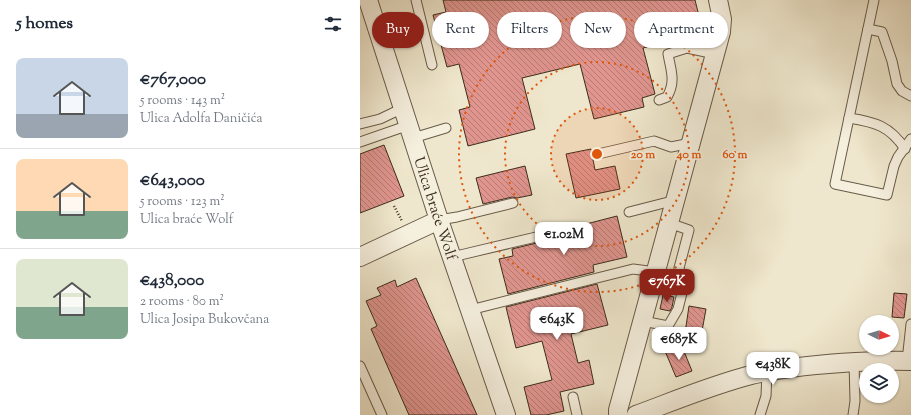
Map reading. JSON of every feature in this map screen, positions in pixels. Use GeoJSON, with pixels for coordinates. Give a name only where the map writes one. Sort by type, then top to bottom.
{"type":"FeatureCollection","features":[{"type":"Feature","properties":{"kind":"street","name":"Ulica braće Wolf"},"geometry":{"type":"LineString","coordinates":[[368,0],[439,220],[506,415]]}},
{"type":"Feature","properties":{"kind":"street"},"geometry":{"type":"LineString","coordinates":[[618,415],[618,410],[642,320],[716,54],[721,32],[722,19],[718,0]]}},
{"type":"Feature","properties":{"kind":"street"},"geometry":{"type":"LineString","coordinates":[[360,257],[439,220]]}},
{"type":"Feature","properties":{"kind":"street"},"geometry":{"type":"LineString","coordinates":[[636,415],[725,383],[766,372],[804,365],[909,361]]}},
{"type":"Feature","properties":{"kind":"lane"},"geometry":{"type":"LineString","coordinates":[[416,0],[432,65]]}},
{"type":"Feature","properties":{"kind":"lane"},"geometry":{"type":"LineString","coordinates":[[883,0],[873,4],[835,184],[887,195],[894,166],[898,157],[911,139]]}},
{"type":"Feature","properties":{"kind":"lane"},"geometry":{"type":"LineString","coordinates":[[868,29],[882,32],[892,61],[897,84],[902,91],[911,96]]}},
{"type":"Feature","properties":{"kind":"lane"},"geometry":{"type":"LineString","coordinates":[[659,100],[668,97],[672,89],[673,79],[668,54],[687,48],[716,54]]}},
{"type":"Feature","properties":{"kind":"lane"},"geometry":{"type":"LineString","coordinates":[[850,118],[872,122],[882,126],[898,139],[905,149]]}},
{"type":"Feature","properties":{"kind":"lane"},"geometry":{"type":"LineString","coordinates":[[360,124],[380,119],[446,128]]}},
{"type":"Feature","properties":{"kind":"lane"},"geometry":{"type":"LineString","coordinates":[[360,142],[408,123]]}},
{"type":"Feature","properties":{"kind":"lane"},"geometry":{"type":"LineString","coordinates":[[598,154],[654,141],[671,147],[691,143]]}},
{"type":"Feature","properties":{"kind":"lane"},"geometry":{"type":"LineString","coordinates":[[629,212],[676,200]]}},
{"type":"Feature","properties":{"kind":"lane"},"geometry":{"type":"LineString","coordinates":[[439,220],[514,203]]}},
{"type":"Feature","properties":{"kind":"lane"},"geometry":{"type":"LineString","coordinates":[[642,320],[668,326],[678,309],[684,285],[679,268],[689,230],[669,223]]}},
{"type":"Feature","properties":{"kind":"lane"},"geometry":{"type":"LineString","coordinates":[[452,258],[549,234]]}},
{"type":"Feature","properties":{"kind":"lane"},"geometry":{"type":"LineString","coordinates":[[470,310],[633,269],[656,272]]}},
{"type":"Feature","properties":{"kind":"lane"},"geometry":{"type":"LineString","coordinates":[[909,361],[911,324]]}},
{"type":"Feature","properties":{"kind":"lane"},"geometry":{"type":"LineString","coordinates":[[853,415],[855,401],[854,362]]}},
{"type":"Feature","properties":{"kind":"lane"},"geometry":{"type":"LineString","coordinates":[[360,366],[382,415]]}},
{"type":"Feature","properties":{"kind":"lane"},"geometry":{"type":"LineString","coordinates":[[760,415],[766,396],[766,372]]}},
{"type":"Feature","properties":{"kind":"lane"},"geometry":{"type":"LineString","coordinates":[[573,397],[577,415]]}},
{"type":"Feature","properties":{"kind":"path"},"geometry":{"type":"LineString","coordinates":[[394,206],[402,222]]}},
{"type":"Feature","properties":{"kind":"building"},"geometry":{"type":"Polygon","coordinates":[[[443,0],[695,0],[698,12],[634,12],[634,48],[643,48],[655,94],[642,98],[644,107],[594,119],[580,64],[522,78],[535,129],[468,146],[459,110],[470,107],[459,64],[447,67],[442,48],[489,48],[489,12],[446,12],[443,0]]]}},
{"type":"Feature","properties":{"kind":"building"},"geometry":{"type":"Polygon","coordinates":[[[384,145],[404,196],[360,213],[360,154],[384,145]]]}},
{"type":"Feature","properties":{"kind":"building"},"geometry":{"type":"Polygon","coordinates":[[[591,149],[595,170],[615,166],[620,189],[576,198],[566,154],[591,149]]]}},
{"type":"Feature","properties":{"kind":"building"},"geometry":{"type":"Polygon","coordinates":[[[525,166],[532,195],[517,198],[512,197],[483,204],[476,178],[525,166]]]}},
{"type":"Feature","properties":{"kind":"building"},"geometry":{"type":"Polygon","coordinates":[[[617,216],[627,257],[593,265],[594,272],[508,294],[499,259],[513,256],[512,249],[565,236],[563,230],[617,216]]]}},
{"type":"Feature","properties":{"kind":"building"},"geometry":{"type":"Polygon","coordinates":[[[416,278],[477,415],[409,415],[371,329],[377,326],[366,301],[381,295],[377,288],[395,280],[397,287],[416,278]]]}},
{"type":"Feature","properties":{"kind":"building"},"geometry":{"type":"Polygon","coordinates":[[[597,284],[608,325],[571,334],[578,363],[589,360],[594,384],[560,392],[564,411],[546,415],[531,415],[524,387],[552,380],[542,341],[516,348],[506,307],[597,284]]]}},
{"type":"Feature","properties":{"kind":"building"},"geometry":{"type":"Polygon","coordinates":[[[894,293],[907,294],[904,318],[899,318],[899,315],[892,315],[894,293]]]}},
{"type":"Feature","properties":{"kind":"building"},"geometry":{"type":"Polygon","coordinates":[[[663,295],[674,297],[670,311],[660,309],[663,295]]]}},
{"type":"Feature","properties":{"kind":"building"},"geometry":{"type":"Polygon","coordinates":[[[689,306],[706,309],[700,342],[684,340],[689,306]]]}},
{"type":"Feature","properties":{"kind":"building"},"geometry":{"type":"Polygon","coordinates":[[[681,344],[692,371],[676,377],[665,351],[681,344]]]}}]}
